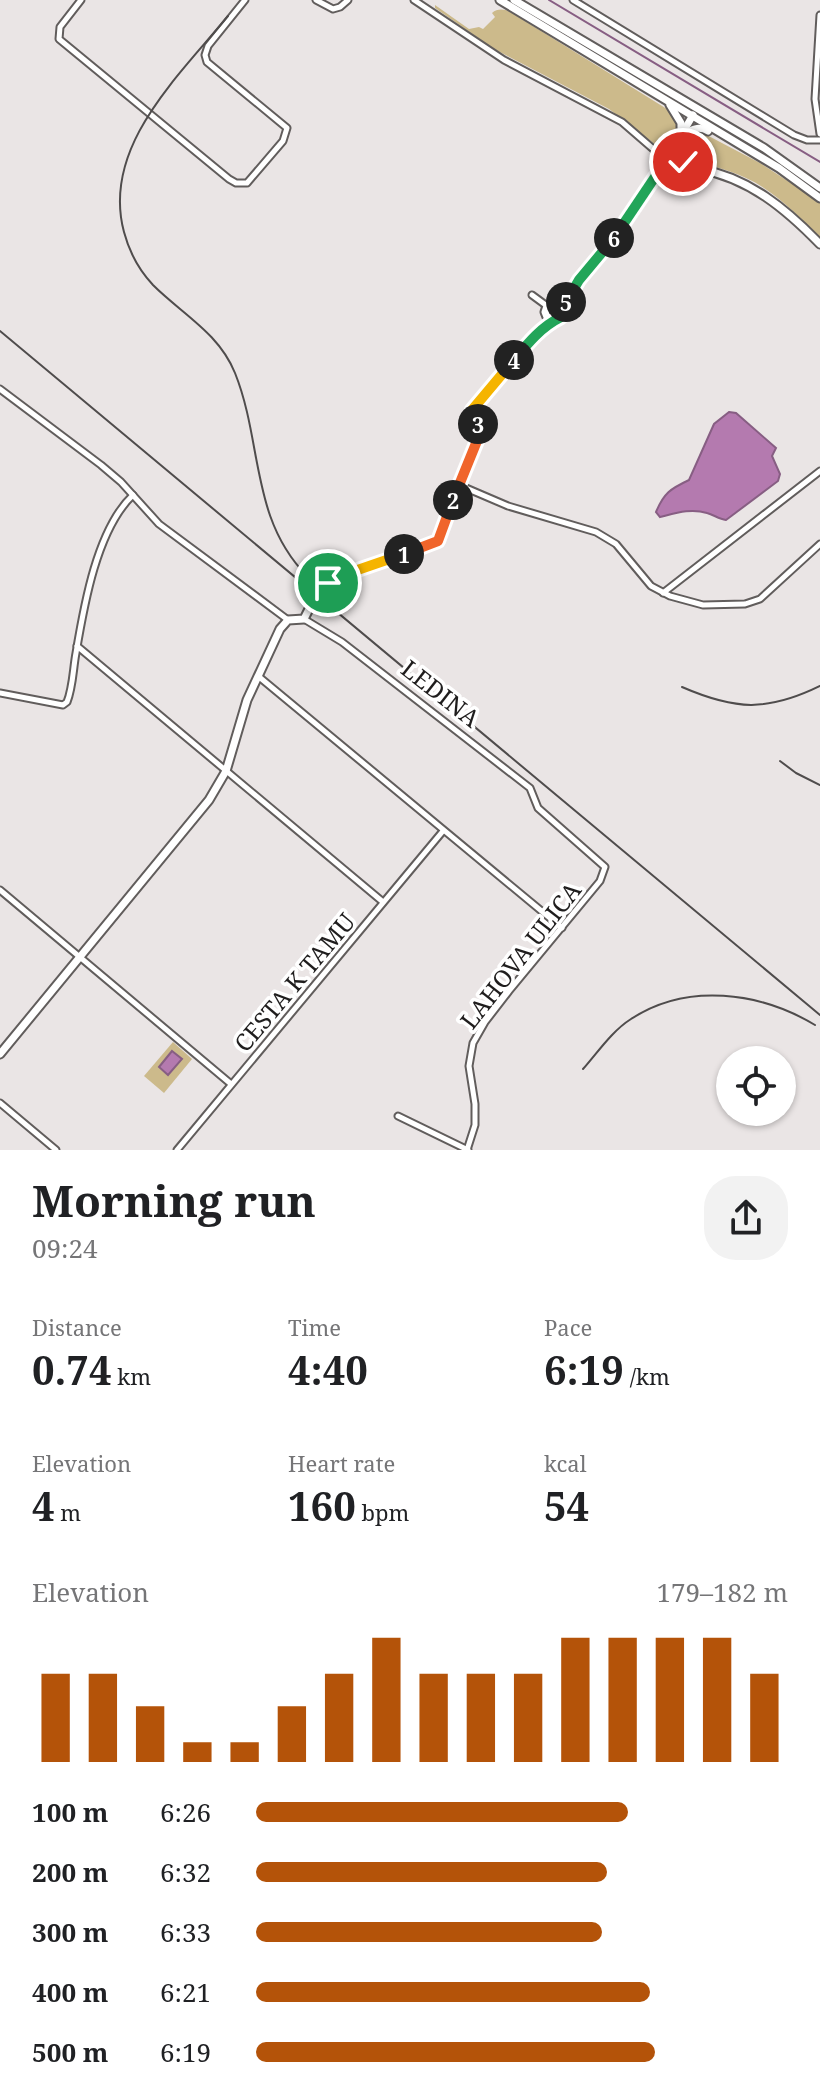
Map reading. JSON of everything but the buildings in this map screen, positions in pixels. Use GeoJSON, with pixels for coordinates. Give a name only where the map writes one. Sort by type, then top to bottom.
{"type":"FeatureCollection","features":[{"type":"Feature","properties":{"kind":"street"},"geometry":{"type":"LineString","coordinates":[[81,0],[60,27],[59,39],[229,179],[242,184],[247,183],[283,141],[287,128],[210,67],[205,59],[208,46],[245,0]]}},
{"type":"Feature","properties":{"kind":"street"},"geometry":{"type":"LineString","coordinates":[[316,0],[333,9],[348,0]]}},
{"type":"Feature","properties":{"kind":"street"},"geometry":{"type":"LineString","coordinates":[[414,0],[504,60],[614,116],[659,154]]}},
{"type":"Feature","properties":{"kind":"street"},"geometry":{"type":"LineString","coordinates":[[500,0],[779,168],[820,198]]}},
{"type":"Feature","properties":{"kind":"street"},"geometry":{"type":"LineString","coordinates":[[514,0],[764,148],[820,188]]}},
{"type":"Feature","properties":{"kind":"street"},"geometry":{"type":"LineString","coordinates":[[573,0],[807,140],[820,137],[815,99],[820,15]]}},
{"type":"Feature","properties":{"kind":"street"},"geometry":{"type":"LineString","coordinates":[[669,103],[681,123],[681,136]]}},
{"type":"Feature","properties":{"kind":"street"},"geometry":{"type":"LineString","coordinates":[[533,337],[546,310],[579,280],[667,166],[697,108]]}},
{"type":"Feature","properties":{"kind":"street"},"geometry":{"type":"LineString","coordinates":[[681,136],[694,128],[702,128],[719,137],[729,138]]}},
{"type":"Feature","properties":{"kind":"street"},"geometry":{"type":"LineString","coordinates":[[700,169],[674,154],[663,150],[659,154],[658,159],[667,166],[700,169],[730,177],[762,193],[820,244]]}},
{"type":"Feature","properties":{"kind":"street"},"geometry":{"type":"LineString","coordinates":[[324,587],[343,575],[435,543],[442,534],[479,436],[472,410],[533,337],[561,317],[579,280]]}},
{"type":"Feature","properties":{"kind":"street"},"geometry":{"type":"LineString","coordinates":[[532,295],[552,321]]}},
{"type":"Feature","properties":{"kind":"street"},"geometry":{"type":"LineString","coordinates":[[556,302],[563,309]]}},
{"type":"Feature","properties":{"kind":"street"},"geometry":{"type":"LineString","coordinates":[[0,389],[101,465],[159,524],[288,620],[304,619],[314,599]]}},
{"type":"Feature","properties":{"kind":"street"},"geometry":{"type":"LineString","coordinates":[[663,593],[820,471]]}},
{"type":"Feature","properties":{"kind":"street"},"geometry":{"type":"LineString","coordinates":[[459,485],[508,506],[596,532],[616,544],[642,578],[663,593],[703,605],[752,603],[767,594],[820,544]]}},
{"type":"Feature","properties":{"kind":"street"},"geometry":{"type":"LineString","coordinates":[[0,693],[66,704],[85,601],[96,564],[116,520],[133,495]]}},
{"type":"Feature","properties":{"kind":"street","name":"LEDINA"},"geometry":{"type":"LineString","coordinates":[[304,619],[342,642],[530,788],[541,811]]}},
{"type":"Feature","properties":{"kind":"street"},"geometry":{"type":"LineString","coordinates":[[0,1054],[199,815],[226,771],[247,700],[280,629],[288,620]]}},
{"type":"Feature","properties":{"kind":"street","name":"CESTA K TAMU"},"geometry":{"type":"LineString","coordinates":[[77,646],[383,902]]}},
{"type":"Feature","properties":{"kind":"street"},"geometry":{"type":"LineString","coordinates":[[258,676],[562,928]]}},
{"type":"Feature","properties":{"kind":"street","name":"LAHOVA ULICA"},"geometry":{"type":"LineString","coordinates":[[468,1150],[475,1125],[469,1066],[473,1043],[485,1022],[600,881],[605,867],[541,811]]}},
{"type":"Feature","properties":{"kind":"street","name":"CESTA K TAMU"},"geometry":{"type":"LineString","coordinates":[[177,1150],[443,831]]}},
{"type":"Feature","properties":{"kind":"street","name":"CESTA K TAMU"},"geometry":{"type":"LineString","coordinates":[[0,890],[231,1084]]}},
{"type":"Feature","properties":{"kind":"street"},"geometry":{"type":"LineString","coordinates":[[0,1103],[56,1150]]}},
{"type":"Feature","properties":{"kind":"street"},"geometry":{"type":"LineString","coordinates":[[398,1116],[468,1150]]}},
{"type":"Feature","properties":{"kind":"shaded area"},"geometry":{"type":"Polygon","coordinates":[[[435,5],[469,29],[483,29],[495,17],[492,13],[497,10],[512,13],[675,114],[678,123],[676,135],[668,145],[656,145],[609,109],[494,49],[435,8],[435,5]]]}},
{"type":"Feature","properties":{"kind":"shaded area"},"geometry":{"type":"Polygon","coordinates":[[[701,132],[760,163],[820,202],[820,237],[786,204],[757,183],[730,171],[680,157],[678,151],[685,137],[701,132]]]}},
{"type":"Feature","properties":{"kind":"shaded area"},"geometry":{"type":"Polygon","coordinates":[[[729,412],[736,413],[776,448],[772,456],[780,474],[778,481],[726,520],[695,511],[660,517],[656,512],[662,500],[672,489],[689,480],[714,424],[729,412]]]}},
{"type":"Feature","properties":{"kind":"shaded area"},"geometry":{"type":"Polygon","coordinates":[[[173,1042],[192,1059],[164,1093],[144,1076],[173,1042]]]}},
{"type":"Feature","properties":{"kind":"shaded area"},"geometry":{"type":"Polygon","coordinates":[[[172,1051],[182,1059],[168,1075],[159,1067],[172,1051]]]}},
{"type":"Feature","properties":{"kind":"waterway"},"geometry":{"type":"LineString","coordinates":[[549,0],[820,162]]}},
{"type":"Feature","properties":{"kind":"tunnel"},"geometry":{"type":"LineString","coordinates":[[314,599],[324,587]]}},
{"type":"Feature","properties":{"kind":"railway"},"geometry":{"type":"LineString","coordinates":[[228,16],[167,88],[134,142],[124,171],[120,201],[124,232],[135,260],[148,279],[210,335],[228,359],[244,399],[260,479],[276,530],[307,576]]}},
{"type":"Feature","properties":{"kind":"railway"},"geometry":{"type":"LineString","coordinates":[[0,331],[820,1015]]}},
{"type":"Feature","properties":{"kind":"railway"},"geometry":{"type":"LineString","coordinates":[[682,687],[718,700],[751,705],[784,700],[820,686]]}},
{"type":"Feature","properties":{"kind":"railway"},"geometry":{"type":"LineString","coordinates":[[780,761],[820,785]]}},
{"type":"Feature","properties":{"kind":"railway"},"geometry":{"type":"LineString","coordinates":[[583,1069],[624,1024],[653,1007],[676,1000],[699,996],[747,999],[771,1005],[815,1025]]}},
{"type":"Feature","properties":{"kind":"route"},"geometry":{"type":"LineString","coordinates":[[328,583],[438,541],[479,436],[472,410],[533,337],[561,317],[567,299],[579,280],[628,220],[663,166],[671,166],[676,157],[683,162]]}}]}
